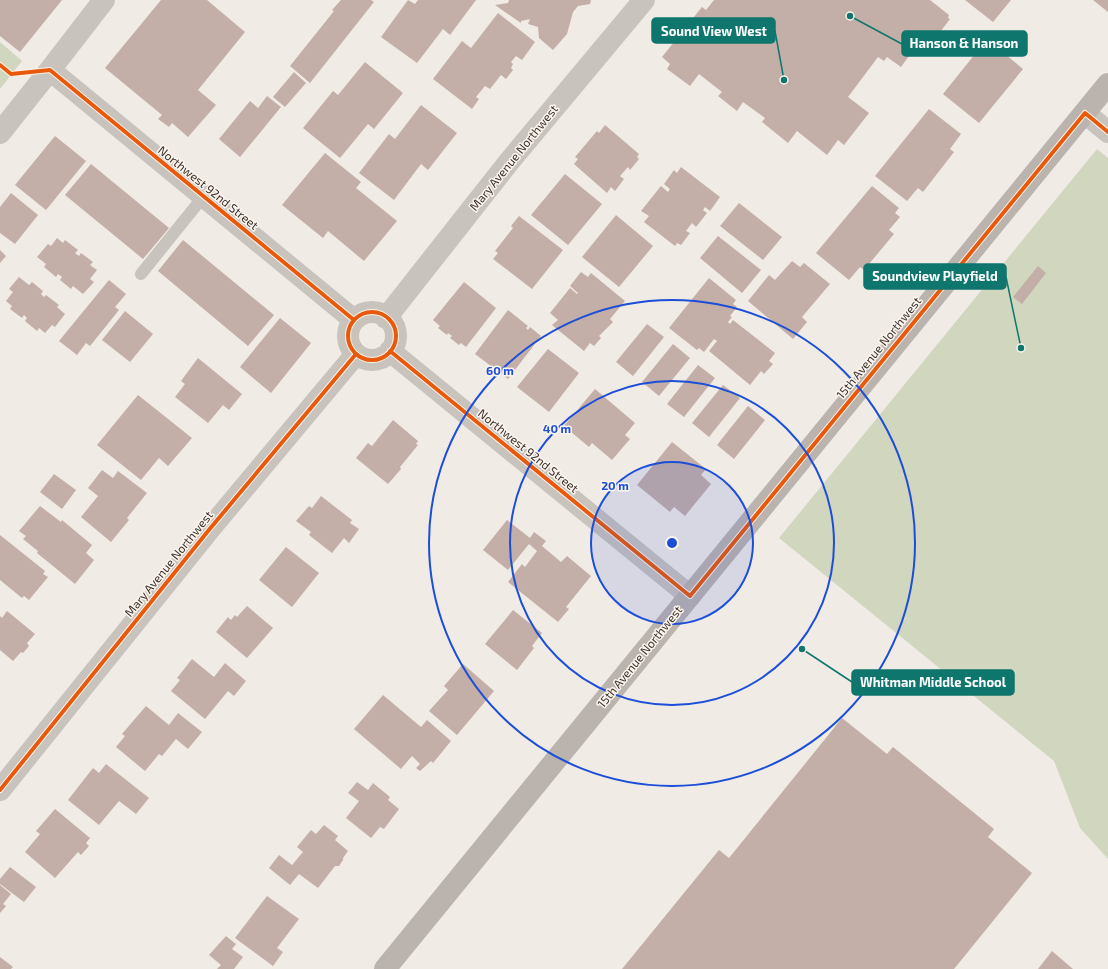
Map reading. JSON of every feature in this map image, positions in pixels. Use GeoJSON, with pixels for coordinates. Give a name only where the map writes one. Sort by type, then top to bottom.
{"type":"FeatureCollection","features":[{"type":"Feature","properties":{"kind":"main road","name":"15th Avenue Northwest"},"geometry":{"type":"LineString","coordinates":[[385,969],[1108,84]]}},
{"type":"Feature","properties":{"kind":"street"},"geometry":{"type":"LineString","coordinates":[[0,133],[104,0]]}},
{"type":"Feature","properties":{"kind":"street","name":"Mary Avenue Northwest"},"geometry":{"type":"LineString","coordinates":[[386,318],[508,163],[644,0]]}},
{"type":"Feature","properties":{"kind":"street","name":"Northwest 92nd Street"},"geometry":{"type":"LineString","coordinates":[[50,70],[354,320]]}},
{"type":"Feature","properties":{"kind":"street"},"geometry":{"type":"LineString","coordinates":[[1084,114],[1108,132]]}},
{"type":"Feature","properties":{"kind":"street"},"geometry":{"type":"LineString","coordinates":[[368,313],[376,313],[383,315],[386,318],[393,326],[396,334],[395,341],[390,351],[382,358],[374,360],[366,360],[356,354],[352,350],[349,343],[348,335],[354,320],[360,315],[368,313]]}},
{"type":"Feature","properties":{"kind":"street","name":"Northwest 92nd Street"},"geometry":{"type":"LineString","coordinates":[[390,351],[690,596]]}},
{"type":"Feature","properties":{"kind":"street","name":"Mary Avenue Northwest"},"geometry":{"type":"LineString","coordinates":[[0,790],[208,531],[356,354]]}},
{"type":"Feature","properties":{"kind":"lane"},"geometry":{"type":"LineString","coordinates":[[141,274],[203,197]]}},
{"type":"Feature","properties":{"kind":"green space"},"geometry":{"type":"Polygon","coordinates":[[[0,42],[22,61],[0,89],[0,42]]]}},
{"type":"Feature","properties":{"kind":"green space"},"geometry":{"type":"Polygon","coordinates":[[[1097,149],[1108,158],[1108,859],[1080,828],[1054,761],[779,538],[1097,149]]]}},
{"type":"Feature","properties":{"kind":"building"},"geometry":{"type":"Polygon","coordinates":[[[0,0],[62,0],[20,52],[0,36],[0,0]]]}},
{"type":"Feature","properties":{"kind":"building"},"geometry":{"type":"Polygon","coordinates":[[[161,0],[207,0],[245,32],[198,90],[216,105],[188,137],[172,123],[169,127],[158,119],[162,115],[105,68],[161,0]]]}},
{"type":"Feature","properties":{"kind":"building"},"geometry":{"type":"Polygon","coordinates":[[[341,0],[371,0],[374,2],[310,83],[290,66],[341,0]]]}},
{"type":"Feature","properties":{"kind":"building"},"geometry":{"type":"Polygon","coordinates":[[[408,0],[415,4],[418,0],[476,0],[450,35],[443,29],[417,63],[381,37],[408,0]]]}},
{"type":"Feature","properties":{"kind":"building"},"geometry":{"type":"Polygon","coordinates":[[[509,0],[591,0],[590,4],[578,6],[573,12],[567,34],[553,50],[539,38],[538,27],[528,24],[530,19],[521,21],[521,23],[495,5],[508,3],[509,0]]]}},
{"type":"Feature","properties":{"kind":"building"},"geometry":{"type":"Polygon","coordinates":[[[714,0],[930,0],[949,15],[948,18],[950,19],[931,44],[919,34],[913,43],[916,46],[901,67],[887,57],[884,61],[878,57],[848,97],[869,113],[844,145],[838,140],[827,155],[797,131],[788,143],[762,122],[765,118],[743,102],[737,111],[718,96],[722,92],[699,74],[690,86],[667,69],[670,64],[662,57],[702,7],[706,10],[714,0]]]}},
{"type":"Feature","properties":{"kind":"building"},"geometry":{"type":"Polygon","coordinates":[[[965,0],[1011,0],[993,22],[965,0]]]}},
{"type":"Feature","properties":{"kind":"building"},"geometry":{"type":"Polygon","coordinates":[[[1093,0],[1108,0],[1108,12],[1093,0]]]}},
{"type":"Feature","properties":{"kind":"building"},"geometry":{"type":"Polygon","coordinates":[[[498,13],[535,42],[522,60],[516,56],[511,62],[513,64],[511,68],[513,70],[506,79],[501,75],[490,89],[485,86],[476,97],[479,99],[472,109],[433,79],[462,41],[471,48],[498,13]]]}},
{"type":"Feature","properties":{"kind":"building"},"geometry":{"type":"Polygon","coordinates":[[[987,39],[1023,69],[979,123],[943,94],[987,39]]]}},
{"type":"Feature","properties":{"kind":"building"},"geometry":{"type":"Polygon","coordinates":[[[365,62],[403,93],[374,129],[368,124],[340,158],[303,128],[333,91],[338,95],[365,62]]]}},
{"type":"Feature","properties":{"kind":"building"},"geometry":{"type":"Polygon","coordinates":[[[294,72],[306,83],[285,107],[273,97],[294,72]]]}},
{"type":"Feature","properties":{"kind":"building"},"geometry":{"type":"Polygon","coordinates":[[[267,96],[281,107],[240,157],[219,139],[250,101],[258,108],[267,96]]]}},
{"type":"Feature","properties":{"kind":"building"},"geometry":{"type":"Polygon","coordinates":[[[421,105],[457,133],[428,170],[421,164],[394,200],[359,173],[389,134],[395,139],[421,105]]]}},
{"type":"Feature","properties":{"kind":"building"},"geometry":{"type":"Polygon","coordinates":[[[929,109],[961,134],[950,149],[954,152],[923,192],[918,188],[907,201],[875,176],[929,109]]]}},
{"type":"Feature","properties":{"kind":"building"},"geometry":{"type":"Polygon","coordinates":[[[605,125],[639,154],[637,157],[639,159],[630,170],[628,167],[620,176],[624,179],[615,191],[611,187],[607,193],[574,164],[578,159],[575,157],[597,131],[599,133],[605,125]]]}},
{"type":"Feature","properties":{"kind":"building"},"geometry":{"type":"Polygon","coordinates":[[[55,136],[86,161],[46,210],[15,185],[55,136]]]}},
{"type":"Feature","properties":{"kind":"building"},"geometry":{"type":"Polygon","coordinates":[[[325,153],[361,182],[356,188],[397,221],[364,261],[328,231],[323,238],[282,205],[325,153]]]}},
{"type":"Feature","properties":{"kind":"building"},"geometry":{"type":"Polygon","coordinates":[[[91,164],[169,228],[143,259],[65,195],[91,164]]]}},
{"type":"Feature","properties":{"kind":"building"},"geometry":{"type":"Polygon","coordinates":[[[681,167],[720,197],[710,211],[705,207],[703,210],[707,213],[696,227],[692,223],[686,231],[690,233],[681,245],[677,243],[675,246],[644,222],[649,216],[641,211],[661,186],[668,192],[670,189],[664,184],[674,170],[677,173],[681,167]]]}},
{"type":"Feature","properties":{"kind":"building"},"geometry":{"type":"Polygon","coordinates":[[[565,174],[602,204],[568,245],[531,215],[565,174]]]}},
{"type":"Feature","properties":{"kind":"building"},"geometry":{"type":"Polygon","coordinates":[[[872,186],[899,208],[895,213],[900,217],[889,230],[894,234],[864,270],[860,267],[849,280],[816,253],[872,186]]]}},
{"type":"Feature","properties":{"kind":"building"},"geometry":{"type":"Polygon","coordinates":[[[11,193],[38,215],[15,244],[0,233],[0,207],[11,193]]]}},
{"type":"Feature","properties":{"kind":"building"},"geometry":{"type":"Polygon","coordinates":[[[739,203],[782,237],[763,260],[720,226],[739,203]]]}},
{"type":"Feature","properties":{"kind":"building"},"geometry":{"type":"Polygon","coordinates":[[[616,215],[653,246],[619,287],[582,257],[616,215]]]}},
{"type":"Feature","properties":{"kind":"building"},"geometry":{"type":"Polygon","coordinates":[[[519,216],[563,250],[532,289],[493,259],[498,253],[495,251],[513,228],[511,226],[519,216]]]}},
{"type":"Feature","properties":{"kind":"building"},"geometry":{"type":"Polygon","coordinates":[[[718,236],[761,270],[742,293],[700,258],[718,236]]]}},
{"type":"Feature","properties":{"kind":"building"},"geometry":{"type":"Polygon","coordinates":[[[57,238],[63,243],[65,240],[78,250],[75,253],[79,256],[81,253],[93,262],[90,265],[97,270],[90,279],[94,282],[83,294],[73,286],[71,289],[60,280],[62,277],[58,274],[56,277],[44,267],[46,264],[37,257],[48,244],[51,246],[57,238]]]}},
{"type":"Feature","properties":{"kind":"building"},"geometry":{"type":"Polygon","coordinates":[[[183,240],[274,315],[248,346],[158,271],[183,240]]]}},
{"type":"Feature","properties":{"kind":"building"},"geometry":{"type":"Polygon","coordinates":[[[0,250],[6,256],[0,263],[0,250]]]}},
{"type":"Feature","properties":{"kind":"building"},"geometry":{"type":"Polygon","coordinates":[[[792,261],[800,267],[804,263],[830,284],[802,317],[807,322],[793,339],[748,301],[769,275],[775,280],[792,261]]]}},
{"type":"Feature","properties":{"kind":"building"},"geometry":{"type":"Polygon","coordinates":[[[1038,266],[1046,273],[1022,304],[1013,297],[1038,266]]]}},
{"type":"Feature","properties":{"kind":"building"},"geometry":{"type":"Polygon","coordinates":[[[581,272],[588,277],[591,273],[625,301],[610,319],[613,322],[599,336],[601,338],[594,346],[590,343],[584,351],[552,325],[558,320],[550,313],[570,288],[577,294],[578,293],[570,286],[581,272]]]}},
{"type":"Feature","properties":{"kind":"building"},"geometry":{"type":"Polygon","coordinates":[[[19,277],[29,285],[32,282],[43,291],[41,294],[44,297],[46,295],[59,305],[57,307],[65,314],[55,327],[52,325],[45,333],[39,328],[37,331],[25,321],[27,318],[24,315],[22,318],[10,309],[12,306],[6,301],[13,292],[9,289],[19,277]]]}},
{"type":"Feature","properties":{"kind":"building"},"geometry":{"type":"Polygon","coordinates":[[[709,278],[736,300],[733,304],[737,307],[730,316],[732,317],[728,322],[730,324],[733,320],[775,353],[769,361],[773,364],[764,374],[761,371],[750,385],[709,351],[717,341],[714,339],[704,352],[699,348],[697,350],[669,328],[709,278]]]}},
{"type":"Feature","properties":{"kind":"building"},"geometry":{"type":"Polygon","coordinates":[[[109,280],[126,294],[115,307],[119,310],[90,346],[86,343],[77,355],[59,341],[109,280]]]}},
{"type":"Feature","properties":{"kind":"building"},"geometry":{"type":"Polygon","coordinates":[[[464,282],[496,308],[466,347],[461,343],[459,345],[450,338],[452,336],[448,333],[447,335],[438,328],[440,326],[433,320],[464,282]]]}},
{"type":"Feature","properties":{"kind":"building"},"geometry":{"type":"Polygon","coordinates":[[[508,310],[528,326],[526,328],[528,330],[530,327],[541,336],[508,379],[475,354],[508,310]]]}},
{"type":"Feature","properties":{"kind":"building"},"geometry":{"type":"Polygon","coordinates":[[[125,311],[153,334],[130,362],[102,340],[125,311]]]}},
{"type":"Feature","properties":{"kind":"building"},"geometry":{"type":"Polygon","coordinates":[[[280,318],[311,343],[271,393],[240,367],[280,318]]]}},
{"type":"Feature","properties":{"kind":"building"},"geometry":{"type":"Polygon","coordinates":[[[647,324],[664,337],[633,376],[616,362],[647,324]]]}},
{"type":"Feature","properties":{"kind":"building"},"geometry":{"type":"Polygon","coordinates":[[[673,344],[690,358],[659,396],[642,382],[673,344]]]}},
{"type":"Feature","properties":{"kind":"building"},"geometry":{"type":"Polygon","coordinates":[[[548,349],[579,373],[549,412],[517,387],[548,349]]]}},
{"type":"Feature","properties":{"kind":"building"},"geometry":{"type":"Polygon","coordinates":[[[198,358],[242,394],[229,410],[223,405],[208,423],[175,397],[185,384],[181,381],[198,358]]]}},
{"type":"Feature","properties":{"kind":"building"},"geometry":{"type":"Polygon","coordinates":[[[698,365],[715,378],[684,417],[667,404],[698,365]]]}},
{"type":"Feature","properties":{"kind":"building"},"geometry":{"type":"Polygon","coordinates":[[[723,385],[740,398],[709,437],[692,423],[723,385]]]}},
{"type":"Feature","properties":{"kind":"building"},"geometry":{"type":"Polygon","coordinates":[[[595,389],[635,423],[625,435],[630,439],[612,460],[592,443],[589,447],[564,426],[595,389]]]}},
{"type":"Feature","properties":{"kind":"building"},"geometry":{"type":"Polygon","coordinates":[[[138,395],[192,438],[168,466],[159,458],[141,480],[97,445],[138,395]]]}},
{"type":"Feature","properties":{"kind":"building"},"geometry":{"type":"Polygon","coordinates":[[[748,406],[765,420],[734,459],[717,445],[748,406]]]}},
{"type":"Feature","properties":{"kind":"building"},"geometry":{"type":"Polygon","coordinates":[[[393,420],[418,441],[416,444],[418,445],[388,484],[356,458],[368,443],[372,446],[393,420]]]}},
{"type":"Feature","properties":{"kind":"building"},"geometry":{"type":"Polygon","coordinates":[[[672,442],[706,469],[701,475],[711,484],[685,516],[674,507],[670,512],[637,485],[672,442]]]}},
{"type":"Feature","properties":{"kind":"building"},"geometry":{"type":"Polygon","coordinates":[[[102,470],[113,478],[118,471],[147,493],[127,518],[129,520],[111,542],[81,517],[98,496],[88,488],[102,470]]]}},
{"type":"Feature","properties":{"kind":"building"},"geometry":{"type":"Polygon","coordinates":[[[54,474],[76,490],[62,509],[40,492],[54,474]]]}},
{"type":"Feature","properties":{"kind":"building"},"geometry":{"type":"Polygon","coordinates":[[[321,496],[352,520],[350,523],[359,529],[349,543],[344,538],[332,553],[309,535],[311,532],[296,521],[309,506],[312,508],[321,496]]]}},
{"type":"Feature","properties":{"kind":"building"},"geometry":{"type":"Polygon","coordinates":[[[40,506],[61,522],[62,520],[92,545],[86,553],[94,560],[75,584],[37,553],[38,551],[23,539],[26,536],[19,531],[40,506]]]}},
{"type":"Feature","properties":{"kind":"building"},"geometry":{"type":"Polygon","coordinates":[[[507,520],[530,538],[534,532],[546,541],[542,546],[561,562],[567,556],[591,576],[566,607],[569,609],[558,622],[508,582],[522,564],[525,567],[537,551],[529,544],[508,570],[483,550],[507,520]]]}},
{"type":"Feature","properties":{"kind":"building"},"geometry":{"type":"Polygon","coordinates":[[[0,535],[45,571],[43,574],[48,577],[29,600],[24,596],[22,598],[0,580],[0,535]]]}},
{"type":"Feature","properties":{"kind":"building"},"geometry":{"type":"Polygon","coordinates":[[[286,547],[319,573],[292,607],[259,580],[286,547]]]}},
{"type":"Feature","properties":{"kind":"building"},"geometry":{"type":"Polygon","coordinates":[[[247,606],[273,628],[247,658],[216,632],[228,617],[231,620],[235,615],[237,617],[247,606]]]}},
{"type":"Feature","properties":{"kind":"building"},"geometry":{"type":"Polygon","coordinates":[[[513,610],[542,633],[532,646],[534,648],[517,670],[485,644],[513,610]]]}},
{"type":"Feature","properties":{"kind":"building"},"geometry":{"type":"Polygon","coordinates":[[[7,611],[35,634],[27,643],[29,646],[13,661],[0,650],[0,616],[2,618],[7,611]]]}},
{"type":"Feature","properties":{"kind":"building"},"geometry":{"type":"Polygon","coordinates":[[[192,659],[214,677],[225,663],[246,681],[234,696],[228,691],[205,719],[171,691],[180,680],[177,678],[192,659]]]}},
{"type":"Feature","properties":{"kind":"building"},"geometry":{"type":"Polygon","coordinates":[[[463,664],[494,691],[457,735],[429,711],[448,690],[444,686],[463,664]]]}},
{"type":"Feature","properties":{"kind":"building"},"geometry":{"type":"Polygon","coordinates":[[[383,695],[421,727],[427,720],[451,741],[433,763],[431,761],[420,771],[416,768],[420,764],[412,756],[401,769],[354,729],[383,695]]]}},
{"type":"Feature","properties":{"kind":"building"},"geometry":{"type":"Polygon","coordinates":[[[146,706],[169,725],[178,713],[202,732],[188,749],[176,739],[162,756],[159,754],[145,771],[116,747],[125,736],[122,734],[146,706]]]}},
{"type":"Feature","properties":{"kind":"building"},"geometry":{"type":"Polygon","coordinates":[[[842,718],[887,754],[893,747],[994,829],[988,837],[1032,873],[954,969],[622,969],[719,850],[729,858],[842,718]]]}},
{"type":"Feature","properties":{"kind":"building"},"geometry":{"type":"Polygon","coordinates":[[[106,764],[149,798],[136,814],[119,801],[99,825],[68,800],[93,768],[99,773],[106,764]]]}},
{"type":"Feature","properties":{"kind":"building"},"geometry":{"type":"Polygon","coordinates":[[[357,782],[368,790],[373,783],[390,797],[388,800],[399,809],[384,829],[380,827],[371,838],[346,818],[359,801],[348,793],[357,782]]]}},
{"type":"Feature","properties":{"kind":"building"},"geometry":{"type":"Polygon","coordinates":[[[55,809],[90,838],[86,843],[89,846],[81,855],[78,852],[55,878],[25,852],[40,834],[36,831],[55,809]]]}},
{"type":"Feature","properties":{"kind":"building"},"geometry":{"type":"Polygon","coordinates":[[[324,825],[338,836],[335,840],[348,851],[339,866],[335,866],[318,888],[299,874],[290,885],[269,868],[279,855],[292,865],[303,852],[297,847],[311,830],[316,834],[324,825]]]}},
{"type":"Feature","properties":{"kind":"building"},"geometry":{"type":"Polygon","coordinates":[[[10,867],[36,887],[24,902],[0,884],[0,879],[10,867]]]}},
{"type":"Feature","properties":{"kind":"building"},"geometry":{"type":"Polygon","coordinates":[[[0,885],[11,894],[3,904],[6,906],[0,913],[0,885]]]}},
{"type":"Feature","properties":{"kind":"building"},"geometry":{"type":"Polygon","coordinates":[[[267,896],[299,919],[277,948],[283,952],[273,966],[235,938],[267,896]]]}},
{"type":"Feature","properties":{"kind":"building"},"geometry":{"type":"Polygon","coordinates":[[[226,936],[236,944],[232,949],[243,957],[234,969],[217,969],[221,965],[209,955],[226,936]]]}},
{"type":"Feature","properties":{"kind":"building"},"geometry":{"type":"Polygon","coordinates":[[[1052,951],[1073,969],[1038,969],[1052,951]]]}},
{"type":"Feature","properties":{"kind":"building"},"geometry":{"type":"Polygon","coordinates":[[[0,957],[13,967],[11,969],[0,969],[0,957]]]}},
{"type":"Feature","properties":{"kind":"cycle path"},"geometry":{"type":"LineString","coordinates":[[0,65],[11,74],[50,70],[354,320]]}},
{"type":"Feature","properties":{"kind":"cycle path"},"geometry":{"type":"LineString","coordinates":[[390,351],[690,596],[1085,113],[1108,132]]}},
{"type":"Feature","properties":{"kind":"cycle path"},"geometry":{"type":"LineString","coordinates":[[372,312],[381,314],[389,319],[394,327],[396,336],[394,345],[389,353],[381,358],[372,360],[363,358],[355,353],[350,345],[348,336],[350,327],[355,319],[363,314],[372,312]]}},
{"type":"Feature","properties":{"kind":"cycle path"},"geometry":{"type":"LineString","coordinates":[[0,790],[208,531],[356,354]]}},
{"type":"Feature","properties":{"kind":"place","name":"Hanson & Hanson"},"geometry":{"type":"Point","coordinates":[850,16]}},
{"type":"Feature","properties":{"kind":"place","name":"Sound View West"},"geometry":{"type":"Point","coordinates":[784,80]}},
{"type":"Feature","properties":{"kind":"place","name":"Soundview Playfield"},"geometry":{"type":"Point","coordinates":[1021,348]}},
{"type":"Feature","properties":{"kind":"place","name":"Whitman Middle School"},"geometry":{"type":"Point","coordinates":[802,649]}}]}
